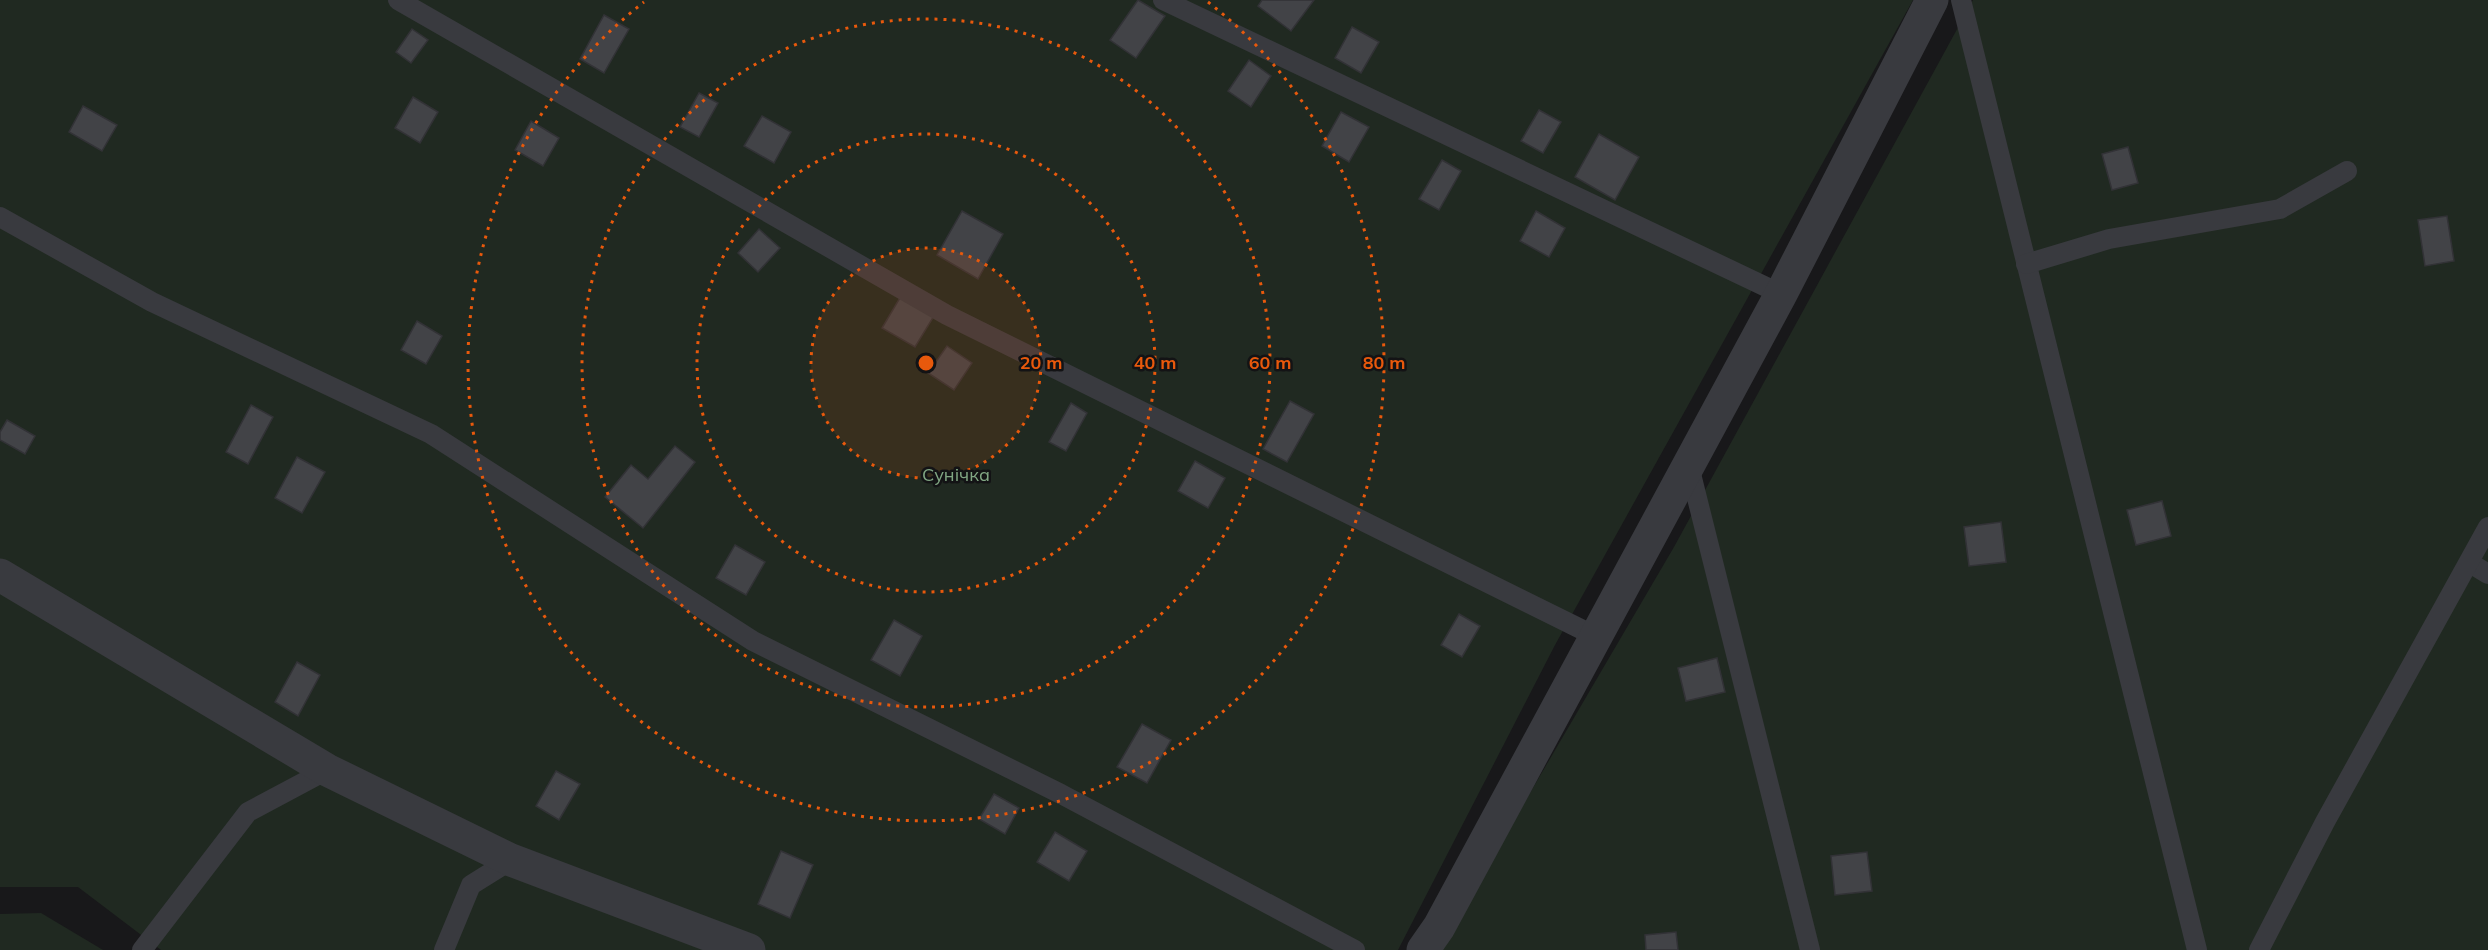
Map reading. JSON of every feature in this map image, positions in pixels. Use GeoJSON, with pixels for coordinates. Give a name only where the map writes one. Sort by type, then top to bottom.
{"type":"FeatureCollection","features":[{"type":"Feature","properties":{"kind":"street"},"geometry":{"type":"LineString","coordinates":[[1423,950],[1439,927],[1689,466],[1781,294],[1932,0]]}},
{"type":"Feature","properties":{"kind":"street"},"geometry":{"type":"LineString","coordinates":[[0,575],[327,770],[511,861],[749,950]]}},
{"type":"Feature","properties":{"kind":"lane"},"geometry":{"type":"LineString","coordinates":[[398,0],[947,315],[1597,637]]}},
{"type":"Feature","properties":{"kind":"lane"},"geometry":{"type":"LineString","coordinates":[[1163,0],[1781,294]]}},
{"type":"Feature","properties":{"kind":"lane"},"geometry":{"type":"LineString","coordinates":[[1961,0],[2197,950]]}},
{"type":"Feature","properties":{"kind":"lane"},"geometry":{"type":"LineString","coordinates":[[2026,264],[2109,238],[2280,209],[2347,171]]}},
{"type":"Feature","properties":{"kind":"lane"},"geometry":{"type":"LineString","coordinates":[[0,217],[152,302],[431,434],[753,642],[1062,794],[1355,950]]}},
{"type":"Feature","properties":{"kind":"lane"},"geometry":{"type":"LineString","coordinates":[[1689,466],[1810,950]]}},
{"type":"Feature","properties":{"kind":"lane"},"geometry":{"type":"LineString","coordinates":[[2259,950],[2325,822],[2488,527]]}},
{"type":"Feature","properties":{"kind":"lane"},"geometry":{"type":"LineString","coordinates":[[2470,563],[2488,574]]}},
{"type":"Feature","properties":{"kind":"lane"},"geometry":{"type":"LineString","coordinates":[[142,950],[248,812],[327,770]]}},
{"type":"Feature","properties":{"kind":"lane"},"geometry":{"type":"LineString","coordinates":[[444,950],[471,885],[511,861]]}},
{"type":"Feature","properties":{"kind":"green space","name":"Сунічка"},"geometry":{"type":"Polygon","coordinates":[[[0,0],[1913,0],[1555,645],[1398,950],[161,950],[78,887],[0,887],[0,0]]]}},
{"type":"Feature","properties":{"kind":"green space"},"geometry":{"type":"Polygon","coordinates":[[[1973,0],[2488,0],[2488,950],[1438,950],[1674,547],[1973,0]]]}},
{"type":"Feature","properties":{"kind":"green space"},"geometry":{"type":"Polygon","coordinates":[[[41,913],[103,950],[0,950],[0,914],[41,913]]]}},
{"type":"Feature","properties":{"kind":"building"},"geometry":{"type":"Polygon","coordinates":[[[1138,0],[1165,16],[1136,58],[1110,40],[1138,0]]]}},
{"type":"Feature","properties":{"kind":"building"},"geometry":{"type":"Polygon","coordinates":[[[1262,0],[1314,0],[1291,31],[1258,6],[1262,0]]]}},
{"type":"Feature","properties":{"kind":"building"},"geometry":{"type":"Polygon","coordinates":[[[604,15],[629,29],[604,73],[580,59],[604,15]]]}},
{"type":"Feature","properties":{"kind":"building"},"geometry":{"type":"Polygon","coordinates":[[[1352,27],[1379,42],[1361,73],[1335,58],[1352,27]]]}},
{"type":"Feature","properties":{"kind":"building"},"geometry":{"type":"Polygon","coordinates":[[[412,29],[428,40],[411,63],[396,52],[412,29]]]}},
{"type":"Feature","properties":{"kind":"building"},"geometry":{"type":"Polygon","coordinates":[[[1249,60],[1271,76],[1251,107],[1228,91],[1249,60]]]}},
{"type":"Feature","properties":{"kind":"building"},"geometry":{"type":"Polygon","coordinates":[[[699,93],[718,103],[699,137],[680,127],[699,93]]]}},
{"type":"Feature","properties":{"kind":"building"},"geometry":{"type":"Polygon","coordinates":[[[413,97],[438,112],[420,143],[395,128],[413,97]]]}},
{"type":"Feature","properties":{"kind":"building"},"geometry":{"type":"Polygon","coordinates":[[[83,106],[117,125],[102,151],[69,132],[83,106]]]}},
{"type":"Feature","properties":{"kind":"building"},"geometry":{"type":"Polygon","coordinates":[[[1539,110],[1561,122],[1543,153],[1521,141],[1539,110]]]}},
{"type":"Feature","properties":{"kind":"building"},"geometry":{"type":"Polygon","coordinates":[[[1341,112],[1369,127],[1349,162],[1322,146],[1341,112]]]}},
{"type":"Feature","properties":{"kind":"building"},"geometry":{"type":"Polygon","coordinates":[[[762,116],[791,132],[774,163],[744,146],[762,116]]]}},
{"type":"Feature","properties":{"kind":"building"},"geometry":{"type":"Polygon","coordinates":[[[531,121],[559,138],[543,166],[515,150],[531,121]]]}},
{"type":"Feature","properties":{"kind":"building"},"geometry":{"type":"Polygon","coordinates":[[[1599,134],[1639,157],[1615,200],[1575,177],[1599,134]]]}},
{"type":"Feature","properties":{"kind":"building"},"geometry":{"type":"Polygon","coordinates":[[[2128,147],[2138,183],[2112,190],[2102,154],[2128,147]]]}},
{"type":"Feature","properties":{"kind":"building"},"geometry":{"type":"Polygon","coordinates":[[[1442,160],[1461,171],[1439,210],[1419,199],[1442,160]]]}},
{"type":"Feature","properties":{"kind":"building"},"geometry":{"type":"Polygon","coordinates":[[[962,211],[1003,234],[978,279],[937,255],[962,211]]]}},
{"type":"Feature","properties":{"kind":"building"},"geometry":{"type":"Polygon","coordinates":[[[1536,211],[1565,228],[1549,257],[1520,241],[1536,211]]]}},
{"type":"Feature","properties":{"kind":"building"},"geometry":{"type":"Polygon","coordinates":[[[2447,216],[2454,261],[2425,266],[2418,220],[2447,216]]]}},
{"type":"Feature","properties":{"kind":"building"},"geometry":{"type":"Polygon","coordinates":[[[759,229],[780,248],[758,272],[738,253],[759,229]]]}},
{"type":"Feature","properties":{"kind":"building"},"geometry":{"type":"Polygon","coordinates":[[[901,296],[934,316],[915,347],[882,328],[901,296]]]}},
{"type":"Feature","properties":{"kind":"building"},"geometry":{"type":"Polygon","coordinates":[[[417,321],[442,336],[426,364],[401,350],[417,321]]]}},
{"type":"Feature","properties":{"kind":"building"},"geometry":{"type":"Polygon","coordinates":[[[947,346],[972,363],[954,390],[928,373],[947,346]]]}},
{"type":"Feature","properties":{"kind":"building"},"geometry":{"type":"Polygon","coordinates":[[[1290,401],[1314,414],[1287,462],[1263,449],[1290,401]]]}},
{"type":"Feature","properties":{"kind":"building"},"geometry":{"type":"Polygon","coordinates":[[[1071,403],[1087,413],[1066,451],[1049,442],[1071,403]]]}},
{"type":"Feature","properties":{"kind":"building"},"geometry":{"type":"Polygon","coordinates":[[[251,405],[273,417],[248,464],[226,452],[251,405]]]}},
{"type":"Feature","properties":{"kind":"building"},"geometry":{"type":"Polygon","coordinates":[[[7,420],[35,436],[25,454],[0,440],[0,432],[7,420]]]}},
{"type":"Feature","properties":{"kind":"building"},"geometry":{"type":"Polygon","coordinates":[[[675,446],[695,462],[643,528],[605,497],[631,465],[648,479],[675,446]]]}},
{"type":"Feature","properties":{"kind":"building"},"geometry":{"type":"Polygon","coordinates":[[[297,457],[325,472],[302,513],[275,498],[297,457]]]}},
{"type":"Feature","properties":{"kind":"building"},"geometry":{"type":"Polygon","coordinates":[[[1195,461],[1225,478],[1208,508],[1178,491],[1195,461]]]}},
{"type":"Feature","properties":{"kind":"building"},"geometry":{"type":"Polygon","coordinates":[[[2162,501],[2171,536],[2136,545],[2127,510],[2162,501]]]}},
{"type":"Feature","properties":{"kind":"building"},"geometry":{"type":"Polygon","coordinates":[[[2001,522],[2006,562],[1969,566],[1964,527],[2001,522]]]}},
{"type":"Feature","properties":{"kind":"building"},"geometry":{"type":"Polygon","coordinates":[[[735,545],[765,562],[746,595],[716,578],[735,545]]]}},
{"type":"Feature","properties":{"kind":"building"},"geometry":{"type":"Polygon","coordinates":[[[1459,614],[1480,626],[1462,657],[1441,645],[1459,614]]]}},
{"type":"Feature","properties":{"kind":"building"},"geometry":{"type":"Polygon","coordinates":[[[894,620],[922,636],[900,676],[871,660],[894,620]]]}},
{"type":"Feature","properties":{"kind":"building"},"geometry":{"type":"Polygon","coordinates":[[[1717,658],[1725,692],[1686,701],[1678,668],[1717,658]]]}},
{"type":"Feature","properties":{"kind":"building"},"geometry":{"type":"Polygon","coordinates":[[[297,662],[320,675],[298,716],[275,702],[297,662]]]}},
{"type":"Feature","properties":{"kind":"building"},"geometry":{"type":"Polygon","coordinates":[[[1142,724],[1171,740],[1147,783],[1117,767],[1142,724]]]}},
{"type":"Feature","properties":{"kind":"building"},"geometry":{"type":"Polygon","coordinates":[[[556,771],[580,784],[559,820],[536,806],[556,771]]]}},
{"type":"Feature","properties":{"kind":"building"},"geometry":{"type":"Polygon","coordinates":[[[994,794],[1019,808],[1005,834],[979,819],[994,794]]]}},
{"type":"Feature","properties":{"kind":"building"},"geometry":{"type":"Polygon","coordinates":[[[1055,832],[1087,851],[1069,881],[1037,862],[1055,832]]]}},
{"type":"Feature","properties":{"kind":"building"},"geometry":{"type":"Polygon","coordinates":[[[781,851],[813,865],[790,918],[758,904],[781,851]]]}},
{"type":"Feature","properties":{"kind":"building"},"geometry":{"type":"Polygon","coordinates":[[[1867,852],[1872,891],[1835,895],[1831,856],[1867,852]]]}},
{"type":"Feature","properties":{"kind":"building"},"geometry":{"type":"Polygon","coordinates":[[[1676,932],[1678,950],[1646,950],[1645,935],[1676,932]]]}}]}
